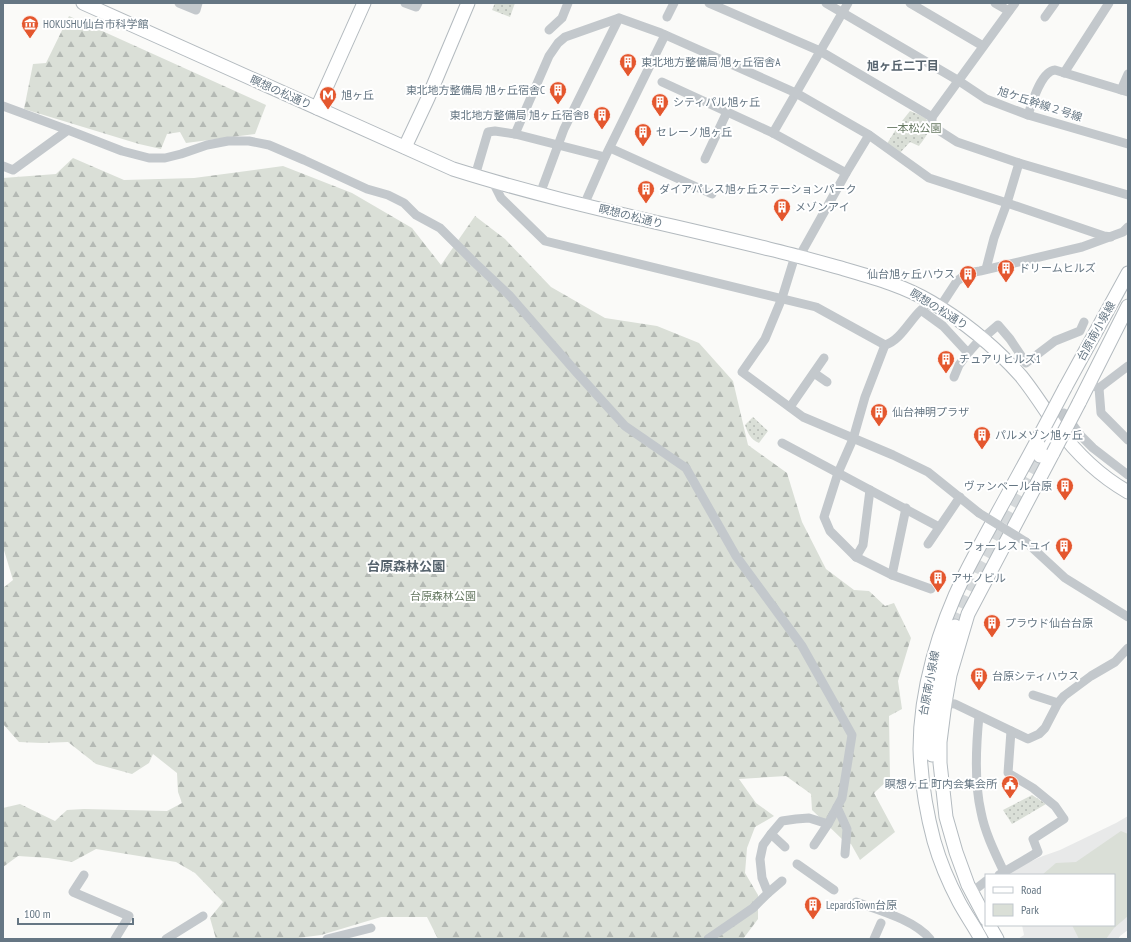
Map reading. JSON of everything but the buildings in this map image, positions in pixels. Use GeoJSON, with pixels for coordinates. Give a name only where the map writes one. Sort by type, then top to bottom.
{"type":"FeatureCollection","features":[{"type":"Feature","properties":{"kind":"street","name":"瞑想の松通り"},"geometry":{"type":"LineString","coordinates":[[83,3],[453,169],[492,182],[797,256],[892,283],[917,294],[940,307],[982,338],[1001,355],[1022,377],[1056,426],[1074,448],[1093,467],[1128,492]]}},
{"type":"Feature","properties":{"kind":"street"},"geometry":{"type":"LineString","coordinates":[[179,3],[196,10],[198,3]]}},
{"type":"Feature","properties":{"kind":"street"},"geometry":{"type":"LineString","coordinates":[[317,108],[364,3]]}},
{"type":"Feature","properties":{"kind":"street"},"geometry":{"type":"LineString","coordinates":[[405,3],[416,7],[418,3]]}},
{"type":"Feature","properties":{"kind":"street"},"geometry":{"type":"LineString","coordinates":[[406,147],[468,3]]}},
{"type":"Feature","properties":{"kind":"street"},"geometry":{"type":"LineString","coordinates":[[549,30],[562,18],[568,3]]}},
{"type":"Feature","properties":{"kind":"street"},"geometry":{"type":"LineString","coordinates":[[667,17],[674,3]]}},
{"type":"Feature","properties":{"kind":"street"},"geometry":{"type":"LineString","coordinates":[[709,3],[820,52],[932,117]]}},
{"type":"Feature","properties":{"kind":"street","name":"旭ケ丘幹線２号線"},"geometry":{"type":"LineString","coordinates":[[826,3],[959,81],[986,99],[1028,115],[1128,144]]}},
{"type":"Feature","properties":{"kind":"street"},"geometry":{"type":"LineString","coordinates":[[772,133],[848,3]]}},
{"type":"Feature","properties":{"kind":"street"},"geometry":{"type":"LineString","coordinates":[[910,3],[983,46]]}},
{"type":"Feature","properties":{"kind":"street"},"geometry":{"type":"LineString","coordinates":[[995,3],[1009,11]]}},
{"type":"Feature","properties":{"kind":"street"},"geometry":{"type":"LineString","coordinates":[[1015,3],[932,117],[932,126],[957,142],[1128,195]]}},
{"type":"Feature","properties":{"kind":"street"},"geometry":{"type":"LineString","coordinates":[[1045,17],[1055,3]]}},
{"type":"Feature","properties":{"kind":"street"},"geometry":{"type":"LineString","coordinates":[[1064,73],[1109,3]]}},
{"type":"Feature","properties":{"kind":"street"},"geometry":{"type":"LineString","coordinates":[[540,194],[564,129],[619,18]]}},
{"type":"Feature","properties":{"kind":"street"},"geometry":{"type":"LineString","coordinates":[[515,134],[549,56],[558,43],[565,37],[619,18],[665,35],[796,93],[869,135],[930,178],[1104,236],[1111,237]]}},
{"type":"Feature","properties":{"kind":"street"},"geometry":{"type":"LineString","coordinates":[[584,204],[605,157],[665,35]]}},
{"type":"Feature","properties":{"kind":"street"},"geometry":{"type":"LineString","coordinates":[[1028,115],[1041,82],[1046,74],[1051,70],[1125,91],[1128,74]]}},
{"type":"Feature","properties":{"kind":"street"},"geometry":{"type":"LineString","coordinates":[[662,82],[772,133],[846,172]]}},
{"type":"Feature","properties":{"kind":"street"},"geometry":{"type":"LineString","coordinates":[[3,106],[122,151],[149,158],[165,158],[207,145],[228,141],[249,141],[270,144],[404,202],[416,215],[440,228],[474,263],[510,295],[577,373],[626,426],[686,468],[736,556],[802,646],[852,735],[842,798],[828,824],[814,845]]}},
{"type":"Feature","properties":{"kind":"street"},"geometry":{"type":"LineString","coordinates":[[705,159],[726,112]]}},
{"type":"Feature","properties":{"kind":"street"},"geometry":{"type":"LineString","coordinates":[[3,166],[13,170],[68,130]]}},
{"type":"Feature","properties":{"kind":"street"},"geometry":{"type":"LineString","coordinates":[[475,176],[488,132],[495,131],[515,134],[605,157]]}},
{"type":"Feature","properties":{"kind":"street"},"geometry":{"type":"LineString","coordinates":[[869,135],[797,256],[765,339],[742,372],[803,416],[853,439],[893,455],[928,472],[979,513],[1026,542],[1065,578],[1128,617]]}},
{"type":"Feature","properties":{"kind":"street"},"geometry":{"type":"LineString","coordinates":[[610,148],[712,194]]}},
{"type":"Feature","properties":{"kind":"street"},"geometry":{"type":"LineString","coordinates":[[986,269],[994,238],[1019,162]]}},
{"type":"Feature","properties":{"kind":"street"},"geometry":{"type":"LineString","coordinates":[[492,182],[501,198],[545,241],[816,307],[885,345],[890,344],[902,333],[916,314],[921,310],[943,326],[968,353]]}},
{"type":"Feature","properties":{"kind":"street"},"geometry":{"type":"LineString","coordinates":[[940,307],[956,280],[968,273],[1082,247],[1123,232],[1128,227]]}},
{"type":"Feature","properties":{"kind":"street","name":"台原南小泉線"},"geometry":{"type":"LineString","coordinates":[[981,939],[960,903],[944,869],[935,842],[926,805],[922,780],[920,749],[924,698],[930,668],[938,640],[964,575],[1128,273]]}},
{"type":"Feature","properties":{"kind":"street","name":"台原南小泉線"},"geometry":{"type":"LineString","coordinates":[[1046,454],[1079,403],[1094,386],[1128,306]]}},
{"type":"Feature","properties":{"kind":"street"},"geometry":{"type":"LineString","coordinates":[[954,377],[959,365],[968,353],[998,324],[1026,363],[1055,341],[1080,332],[1084,322]]}},
{"type":"Feature","properties":{"kind":"street"},"geometry":{"type":"LineString","coordinates":[[885,345],[865,397],[853,439],[838,473],[824,517],[830,531],[856,557],[892,575],[931,590]]}},
{"type":"Feature","properties":{"kind":"street"},"geometry":{"type":"LineString","coordinates":[[790,407],[824,358]]}},
{"type":"Feature","properties":{"kind":"street"},"geometry":{"type":"LineString","coordinates":[[1128,366],[1094,386],[1101,413],[1128,440]]}},
{"type":"Feature","properties":{"kind":"street"},"geometry":{"type":"LineString","coordinates":[[814,373],[827,382]]}},
{"type":"Feature","properties":{"kind":"street"},"geometry":{"type":"LineString","coordinates":[[985,917],[970,888],[956,852],[946,817],[941,782],[940,742],[945,703],[950,675],[968,614],[1038,480],[1056,426],[1064,413],[1081,436],[1093,448],[1122,472],[1128,475]]}},
{"type":"Feature","properties":{"kind":"street"},"geometry":{"type":"LineString","coordinates":[[782,443],[939,527]]}},
{"type":"Feature","properties":{"kind":"street"},"geometry":{"type":"LineString","coordinates":[[1021,470],[1038,480]]}},
{"type":"Feature","properties":{"kind":"street"},"geometry":{"type":"LineString","coordinates":[[856,557],[863,545],[870,490]]}},
{"type":"Feature","properties":{"kind":"street"},"geometry":{"type":"LineString","coordinates":[[928,544],[960,497]]}},
{"type":"Feature","properties":{"kind":"street"},"geometry":{"type":"LineString","coordinates":[[892,575],[906,508]]}},
{"type":"Feature","properties":{"kind":"street"},"geometry":{"type":"LineString","coordinates":[[951,606],[968,614]]}},
{"type":"Feature","properties":{"kind":"street"},"geometry":{"type":"LineString","coordinates":[[954,626],[942,663],[934,702],[931,732],[932,762],[934,784],[948,858],[969,908],[974,925]]}},
{"type":"Feature","properties":{"kind":"street"},"geometry":{"type":"LineString","coordinates":[[945,703],[955,704],[1028,739],[1038,734],[1045,728],[1058,703],[1064,696],[1091,676],[1115,662],[1128,648]]}},
{"type":"Feature","properties":{"kind":"street"},"geometry":{"type":"LineString","coordinates":[[1033,695],[1058,703]]}},
{"type":"Feature","properties":{"kind":"street"},"geometry":{"type":"LineString","coordinates":[[978,716],[976,748],[980,811],[1001,874],[1038,852],[1033,839],[1064,819],[1056,806],[1033,788],[1008,773],[1011,731]]}},
{"type":"Feature","properties":{"kind":"street"},"geometry":{"type":"LineString","coordinates":[[837,807],[847,829],[845,854]]}},
{"type":"Feature","properties":{"kind":"street"},"geometry":{"type":"LineString","coordinates":[[768,893],[762,878],[760,859],[763,845],[782,821],[809,818],[828,824]]}},
{"type":"Feature","properties":{"kind":"street"},"geometry":{"type":"LineString","coordinates":[[941,825],[961,878],[970,888]]}},
{"type":"Feature","properties":{"kind":"street"},"geometry":{"type":"LineString","coordinates":[[771,834],[786,847]]}},
{"type":"Feature","properties":{"kind":"street"},"geometry":{"type":"LineString","coordinates":[[797,864],[834,890]]}},
{"type":"Feature","properties":{"kind":"street"},"geometry":{"type":"LineString","coordinates":[[84,875],[73,892],[129,916],[115,939]]}},
{"type":"Feature","properties":{"kind":"street"},"geometry":{"type":"LineString","coordinates":[[708,939],[753,908],[782,881]]}},
{"type":"Feature","properties":{"kind":"street"},"geometry":{"type":"LineString","coordinates":[[970,888],[985,881]]}},
{"type":"Feature","properties":{"kind":"street"},"geometry":{"type":"LineString","coordinates":[[856,902],[898,917],[920,930],[930,939]]}},
{"type":"Feature","properties":{"kind":"street"},"geometry":{"type":"LineString","coordinates":[[166,939],[203,916]]}},
{"type":"Feature","properties":{"kind":"street"},"geometry":{"type":"LineString","coordinates":[[874,939],[881,923]]}},
{"type":"Feature","properties":{"kind":"street"},"geometry":{"type":"LineString","coordinates":[[990,926],[997,939]]}},
{"type":"Feature","properties":{"kind":"street"},"geometry":{"type":"LineString","coordinates":[[327,939],[371,928]]}},
{"type":"Feature","properties":{"kind":"shaded area"},"geometry":{"type":"Polygon","coordinates":[[[1128,816],[1128,930],[1118,939],[1018,939],[1024,935],[1022,926],[1115,926],[1115,874],[1004,873],[1060,850],[1128,816]]]}},
{"type":"Feature","properties":{"kind":"green space"},"geometry":{"type":"Polygon","coordinates":[[[495,3],[515,3],[510,17],[492,10],[495,3]]]}},
{"type":"Feature","properties":{"kind":"green space"},"geometry":{"type":"Polygon","coordinates":[[[69,16],[266,105],[255,134],[186,143],[180,132],[167,134],[161,149],[139,144],[24,109],[33,64],[46,63],[69,16]]]}},
{"type":"Feature","properties":{"kind":"green space","name":"一本松公園"},"geometry":{"type":"Polygon","coordinates":[[[910,111],[927,120],[929,123],[929,131],[919,146],[910,142],[897,156],[885,147],[898,126],[910,111]]]}},
{"type":"Feature","properties":{"kind":"green space","name":"台原森林公園"},"geometry":{"type":"Polygon","coordinates":[[[73,158],[124,180],[194,178],[283,166],[352,193],[412,228],[441,265],[475,216],[505,239],[551,287],[605,318],[657,326],[699,343],[733,381],[748,445],[787,473],[802,522],[826,569],[854,590],[869,591],[885,606],[894,603],[911,638],[898,681],[902,709],[889,716],[890,778],[874,793],[895,832],[860,860],[851,844],[844,841],[812,810],[811,794],[786,776],[739,779],[756,803],[774,816],[755,827],[747,848],[745,873],[758,895],[758,919],[743,939],[438,939],[427,917],[381,917],[321,935],[291,939],[216,939],[210,918],[223,902],[195,873],[176,862],[96,849],[72,862],[48,858],[18,856],[3,867],[3,808],[20,804],[55,821],[67,810],[167,811],[182,803],[178,792],[177,773],[153,754],[149,763],[132,774],[96,764],[68,742],[19,742],[3,724],[3,588],[13,580],[3,547],[3,178],[56,174],[73,158]]]}},
{"type":"Feature","properties":{"kind":"green space"},"geometry":{"type":"Polygon","coordinates":[[[753,417],[768,431],[759,443],[751,438],[745,425],[753,417]]]}},
{"type":"Feature","properties":{"kind":"green space"},"geometry":{"type":"Polygon","coordinates":[[[1032,795],[1046,804],[1012,824],[1003,810],[1032,795]]]}},
{"type":"Feature","properties":{"kind":"green space"},"geometry":{"type":"Polygon","coordinates":[[[1121,831],[1128,834],[1128,916],[1114,928],[1106,939],[1079,939],[1072,926],[1115,926],[1115,874],[1043,874],[1056,863],[1076,862],[1121,831]]]}},
{"type":"Feature","properties":{"kind":"tunnel"},"geometry":{"type":"LineString","coordinates":[[955,626],[980,569],[1040,456]]}},
{"type":"Feature","properties":{"kind":"place","name":"HOKUSHU仙台市科学館"},"geometry":{"type":"Point","coordinates":[30,39]}},
{"type":"Feature","properties":{"kind":"place","name":"東北地方整備局 旭ヶ丘宿舎A"},"geometry":{"type":"Point","coordinates":[628,77]}},
{"type":"Feature","properties":{"kind":"place","name":"東北地方整備局 旭ヶ丘宿舎C"},"geometry":{"type":"Point","coordinates":[558,105]}},
{"type":"Feature","properties":{"kind":"place","name":"旭ヶ丘"},"geometry":{"type":"Point","coordinates":[328,110]}},
{"type":"Feature","properties":{"kind":"place","name":"シティパル旭ヶ丘"},"geometry":{"type":"Point","coordinates":[660,117]}},
{"type":"Feature","properties":{"kind":"place","name":"東北地方整備局 旭ヶ丘宿舎B"},"geometry":{"type":"Point","coordinates":[602,130]}},
{"type":"Feature","properties":{"kind":"place","name":"セレーノ旭ヶ丘"},"geometry":{"type":"Point","coordinates":[643,147]}},
{"type":"Feature","properties":{"kind":"place","name":"ダイアパレス旭ヶ丘ステーションパーク"},"geometry":{"type":"Point","coordinates":[646,204]}},
{"type":"Feature","properties":{"kind":"place","name":"メゾンアイ"},"geometry":{"type":"Point","coordinates":[782,222]}},
{"type":"Feature","properties":{"kind":"place","name":"ドリームヒルズ"},"geometry":{"type":"Point","coordinates":[1006,283]}},
{"type":"Feature","properties":{"kind":"place","name":"仙台旭ヶ丘ハウス"},"geometry":{"type":"Point","coordinates":[968,289]}},
{"type":"Feature","properties":{"kind":"place","name":"チュアリヒルズ1"},"geometry":{"type":"Point","coordinates":[946,374]}},
{"type":"Feature","properties":{"kind":"place","name":"仙台神明プラザ"},"geometry":{"type":"Point","coordinates":[879,427]}},
{"type":"Feature","properties":{"kind":"place","name":"パルメゾン旭ヶ丘"},"geometry":{"type":"Point","coordinates":[982,450]}},
{"type":"Feature","properties":{"kind":"place","name":"ヴァンベール台原"},"geometry":{"type":"Point","coordinates":[1065,501]}},
{"type":"Feature","properties":{"kind":"place","name":"フォーレストユイ"},"geometry":{"type":"Point","coordinates":[1064,561]}},
{"type":"Feature","properties":{"kind":"place","name":"アサノビル"},"geometry":{"type":"Point","coordinates":[938,593]}},
{"type":"Feature","properties":{"kind":"place","name":"プラウド仙台台原"},"geometry":{"type":"Point","coordinates":[992,638]}},
{"type":"Feature","properties":{"kind":"place","name":"台原シティハウス"},"geometry":{"type":"Point","coordinates":[979,691]}},
{"type":"Feature","properties":{"kind":"place","name":"瞑想ヶ丘 町内会集会所"},"geometry":{"type":"Point","coordinates":[1010,799]}},
{"type":"Feature","properties":{"kind":"place","name":"LepardsTown台原"},"geometry":{"type":"Point","coordinates":[813,920]}},
{"type":"Feature","properties":{"kind":"district","name":"旭ヶ丘二丁目"},"geometry":{"type":"Point","coordinates":[903,66]}},
{"type":"Feature","properties":{"kind":"district","name":"台原森林公園"},"geometry":{"type":"Point","coordinates":[406,566]}}]}
